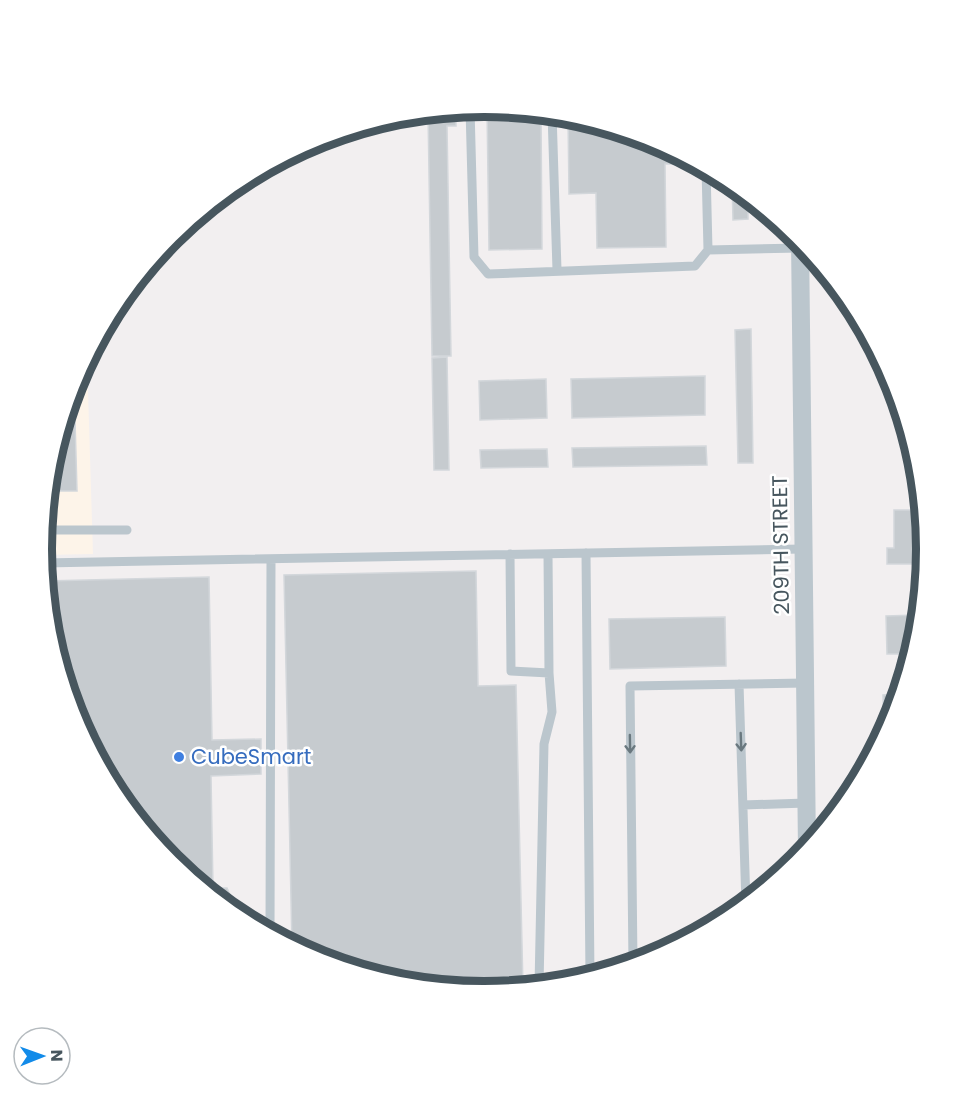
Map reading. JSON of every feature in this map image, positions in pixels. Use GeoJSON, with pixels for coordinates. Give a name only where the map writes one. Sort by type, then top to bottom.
{"type":"FeatureCollection","features":[{"type":"Feature","properties":{"kind":"street","name":"209TH STREET"},"geometry":{"type":"LineString","coordinates":[[803,258],[803,549],[807,836]]}},
{"type":"Feature","properties":{"kind":"lane"},"geometry":{"type":"LineString","coordinates":[[470,117],[474,257],[488,274],[695,266],[708,250],[706,179]]}},
{"type":"Feature","properties":{"kind":"lane"},"geometry":{"type":"LineString","coordinates":[[552,123],[557,270]]}},
{"type":"Feature","properties":{"kind":"lane"},"geometry":{"type":"LineString","coordinates":[[708,250],[795,249]]}},
{"type":"Feature","properties":{"kind":"lane"},"geometry":{"type":"LineString","coordinates":[[53,530],[127,530]]}},
{"type":"Feature","properties":{"kind":"lane"},"geometry":{"type":"LineString","coordinates":[[52,563],[803,549]]}},
{"type":"Feature","properties":{"kind":"lane"},"geometry":{"type":"LineString","coordinates":[[586,553],[590,968]]}},
{"type":"Feature","properties":{"kind":"lane"},"geometry":{"type":"LineString","coordinates":[[510,554],[511,671],[549,673]]}},
{"type":"Feature","properties":{"kind":"lane"},"geometry":{"type":"LineString","coordinates":[[539,977],[543,754],[552,712],[549,673],[548,554]]}},
{"type":"Feature","properties":{"kind":"lane"},"geometry":{"type":"LineString","coordinates":[[270,924],[271,559]]}},
{"type":"Feature","properties":{"kind":"lane"},"geometry":{"type":"LineString","coordinates":[[633,954],[630,686],[805,683]]}},
{"type":"Feature","properties":{"kind":"lane"},"geometry":{"type":"LineString","coordinates":[[739,684],[746,893]]}},
{"type":"Feature","properties":{"kind":"lane"},"geometry":{"type":"LineString","coordinates":[[743,805],[806,803]]}},
{"type":"Feature","properties":{"kind":"shaded area"},"geometry":{"type":"Polygon","coordinates":[[[88,378],[93,554],[52,555],[52,549],[56,493],[61,465],[75,410],[88,378]]]}},
{"type":"Feature","properties":{"kind":"building"},"geometry":{"type":"Polygon","coordinates":[[[487,117],[541,121],[542,249],[489,250],[487,117]]]}},
{"type":"Feature","properties":{"kind":"building"},"geometry":{"type":"Polygon","coordinates":[[[456,118],[456,126],[447,126],[451,356],[432,356],[428,121],[456,118]]]}},
{"type":"Feature","properties":{"kind":"building"},"geometry":{"type":"Polygon","coordinates":[[[568,125],[623,140],[680,164],[665,164],[666,247],[597,248],[596,193],[569,194],[568,125]]]}},
{"type":"Feature","properties":{"kind":"building"},"geometry":{"type":"Polygon","coordinates":[[[732,195],[748,207],[748,219],[733,220],[732,195]]]}},
{"type":"Feature","properties":{"kind":"building"},"geometry":{"type":"Polygon","coordinates":[[[751,329],[753,463],[738,463],[735,330],[751,329]]]}},
{"type":"Feature","properties":{"kind":"building"},"geometry":{"type":"Polygon","coordinates":[[[447,357],[449,470],[434,470],[432,358],[447,357]]]}},
{"type":"Feature","properties":{"kind":"building"},"geometry":{"type":"Polygon","coordinates":[[[705,376],[705,415],[572,418],[571,379],[705,376]]]}},
{"type":"Feature","properties":{"kind":"building"},"geometry":{"type":"Polygon","coordinates":[[[546,379],[547,418],[480,420],[479,381],[546,379]]]}},
{"type":"Feature","properties":{"kind":"building"},"geometry":{"type":"Polygon","coordinates":[[[75,411],[77,491],[56,491],[75,411]]]}},
{"type":"Feature","properties":{"kind":"building"},"geometry":{"type":"Polygon","coordinates":[[[706,446],[707,465],[573,467],[572,448],[706,446]]]}},
{"type":"Feature","properties":{"kind":"building"},"geometry":{"type":"Polygon","coordinates":[[[547,449],[548,467],[481,468],[480,450],[547,449]]]}},
{"type":"Feature","properties":{"kind":"building"},"geometry":{"type":"Polygon","coordinates":[[[894,510],[915,510],[916,564],[887,564],[887,548],[894,548],[894,510]]]}},
{"type":"Feature","properties":{"kind":"building"},"geometry":{"type":"Polygon","coordinates":[[[476,571],[478,686],[516,685],[523,979],[456,980],[400,973],[346,958],[292,935],[284,575],[476,571]]]}},
{"type":"Feature","properties":{"kind":"building","name":"CubeSmart"},"geometry":{"type":"Polygon","coordinates":[[[209,577],[212,740],[261,739],[261,774],[211,776],[213,885],[160,834],[125,789],[110,765],[75,688],[61,633],[53,581],[209,577]]]}},
{"type":"Feature","properties":{"kind":"building"},"geometry":{"type":"Polygon","coordinates":[[[911,615],[904,654],[887,654],[886,616],[911,615]]]}},
{"type":"Feature","properties":{"kind":"building"},"geometry":{"type":"Polygon","coordinates":[[[725,617],[726,666],[610,669],[609,619],[725,617]]]}},
{"type":"Feature","properties":{"kind":"building"},"geometry":{"type":"Polygon","coordinates":[[[883,695],[891,695],[884,715],[883,695]]]}},
{"type":"Feature","properties":{"kind":"building","name":"CubeSmart"},"geometry":{"type":"Polygon","coordinates":[[[217,888],[227,888],[232,899],[217,888]]]}},
{"type":"Feature","properties":{"kind":"place","name":"CubeSmart"},"geometry":{"type":"Point","coordinates":[179,757]}}]}
